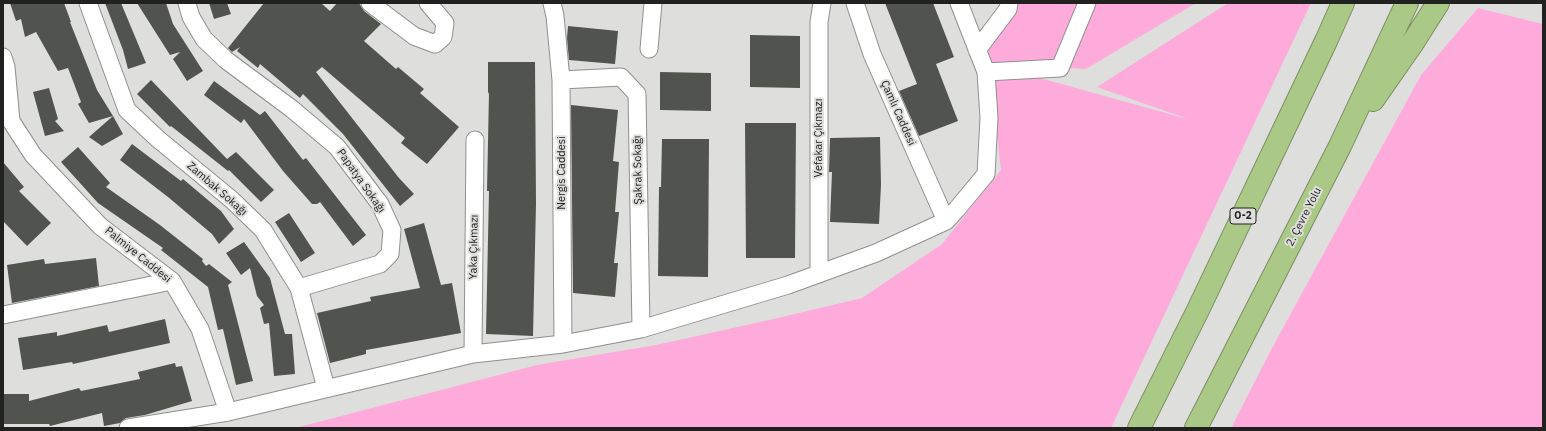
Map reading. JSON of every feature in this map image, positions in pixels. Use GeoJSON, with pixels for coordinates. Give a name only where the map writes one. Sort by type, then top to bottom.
{"type":"FeatureCollection","features":[{"type":"Feature","properties":{"kind":"highway","name":"O-2"},"geometry":{"type":"LineString","coordinates":[[1139,428],[1198,310],[1343,3]]}},
{"type":"Feature","properties":{"kind":"highway","name":"2. Çevre Yolu"},"geometry":{"type":"LineString","coordinates":[[1196,428],[1340,146],[1407,3]]}},
{"type":"Feature","properties":{"kind":"highway"},"geometry":{"type":"LineString","coordinates":[[1412,44],[1431,3]]}},
{"type":"Feature","properties":{"kind":"highway"},"geometry":{"type":"LineString","coordinates":[[1340,146],[1412,44],[1438,3]]}},
{"type":"Feature","properties":{"kind":"street","name":"Zambak Sokağı"},"geometry":{"type":"LineString","coordinates":[[88,3],[127,110],[158,140],[232,200],[263,230],[299,288],[326,388]]}},
{"type":"Feature","properties":{"kind":"street","name":"Papatya Sokağı"},"geometry":{"type":"LineString","coordinates":[[187,3],[191,17],[204,39],[226,60],[292,109],[337,147],[380,204],[392,230],[390,254],[380,264],[299,288]]}},
{"type":"Feature","properties":{"kind":"street"},"geometry":{"type":"LineString","coordinates":[[370,3],[414,36],[435,44],[443,37],[445,23],[428,3]]}},
{"type":"Feature","properties":{"kind":"street","name":"Nergis Caddesi"},"geometry":{"type":"LineString","coordinates":[[552,3],[555,16],[561,80],[563,344]]}},
{"type":"Feature","properties":{"kind":"street"},"geometry":{"type":"LineString","coordinates":[[649,49],[653,3]]}},
{"type":"Feature","properties":{"kind":"street","name":"Vefakar Çıkmazı"},"geometry":{"type":"LineString","coordinates":[[819,274],[819,22],[822,3]]}},
{"type":"Feature","properties":{"kind":"street","name":"Çamlı Caddesi"},"geometry":{"type":"LineString","coordinates":[[856,3],[872,54],[946,221]]}},
{"type":"Feature","properties":{"kind":"street"},"geometry":{"type":"LineString","coordinates":[[128,428],[228,412],[473,354],[563,344],[641,329],[788,285],[876,253],[946,221],[986,174],[989,118],[986,72],[960,3]]}},
{"type":"Feature","properties":{"kind":"street"},"geometry":{"type":"LineString","coordinates":[[977,50],[1008,9],[1009,3]]}},
{"type":"Feature","properties":{"kind":"street"},"geometry":{"type":"LineString","coordinates":[[986,72],[1060,68],[1087,3]]}},
{"type":"Feature","properties":{"kind":"street","name":"Palmiye Caddesi"},"geometry":{"type":"LineString","coordinates":[[3,57],[6,67],[11,121],[33,155],[100,226],[172,281],[200,328],[228,412]]}},
{"type":"Feature","properties":{"kind":"street","name":"Şakrak Sokağı"},"geometry":{"type":"LineString","coordinates":[[561,80],[621,77],[637,94],[641,329]]}},
{"type":"Feature","properties":{"kind":"street","name":"Yaka Çıkmazı"},"geometry":{"type":"LineString","coordinates":[[473,354],[475,140]]}},
{"type":"Feature","properties":{"kind":"street"},"geometry":{"type":"LineString","coordinates":[[3,315],[172,281]]}},
{"type":"Feature","properties":{"kind":"shaded area"},"geometry":{"type":"Polygon","coordinates":[[[1013,3],[1196,3],[1086,69],[990,64],[1191,120],[1097,87],[1228,3],[1311,3],[1111,428],[295,428],[537,365],[656,345],[862,298],[942,244],[1001,170],[988,64],[980,51],[1013,3]]]}},
{"type":"Feature","properties":{"kind":"shaded area"},"geometry":{"type":"Polygon","coordinates":[[[1478,8],[1543,24],[1543,428],[1231,428],[1272,348],[1421,75],[1478,8]]]}},
{"type":"Feature","properties":{"kind":"building"},"geometry":{"type":"Polygon","coordinates":[[[10,3],[64,3],[97,90],[113,116],[89,123],[78,104],[81,102],[68,68],[58,71],[36,32],[25,37],[21,19],[16,21],[10,3]]]}},
{"type":"Feature","properties":{"kind":"building"},"geometry":{"type":"Polygon","coordinates":[[[105,3],[121,3],[146,63],[128,69],[123,50],[105,3]]]}},
{"type":"Feature","properties":{"kind":"building"},"geometry":{"type":"Polygon","coordinates":[[[137,3],[166,3],[173,24],[203,71],[187,81],[173,59],[180,52],[170,55],[137,3]]]}},
{"type":"Feature","properties":{"kind":"building"},"geometry":{"type":"Polygon","coordinates":[[[209,3],[227,3],[231,14],[214,19],[209,3]]]}},
{"type":"Feature","properties":{"kind":"building"},"geometry":{"type":"Polygon","coordinates":[[[264,3],[321,3],[330,11],[337,3],[359,3],[364,11],[381,24],[364,41],[396,69],[398,67],[424,89],[420,93],[459,127],[427,164],[401,143],[405,138],[322,67],[316,72],[399,178],[414,194],[400,206],[343,134],[303,94],[300,98],[260,64],[258,68],[237,51],[240,47],[232,52],[228,48],[264,3]]]}},
{"type":"Feature","properties":{"kind":"building"},"geometry":{"type":"Polygon","coordinates":[[[885,3],[933,3],[954,57],[936,64],[958,121],[919,136],[899,91],[917,84],[885,3]]]}},
{"type":"Feature","properties":{"kind":"building"},"geometry":{"type":"Polygon","coordinates":[[[568,26],[618,31],[615,64],[569,60],[567,38],[568,26]]]}},
{"type":"Feature","properties":{"kind":"building"},"geometry":{"type":"Polygon","coordinates":[[[750,35],[800,36],[800,88],[750,87],[750,35]]]}},
{"type":"Feature","properties":{"kind":"building"},"geometry":{"type":"Polygon","coordinates":[[[488,62],[535,62],[536,204],[533,336],[486,334],[489,191],[487,191],[489,92],[488,94],[488,62]]]}},
{"type":"Feature","properties":{"kind":"building"},"geometry":{"type":"Polygon","coordinates":[[[660,72],[711,73],[711,111],[660,110],[660,72]]]}},
{"type":"Feature","properties":{"kind":"building"},"geometry":{"type":"Polygon","coordinates":[[[151,80],[227,159],[236,152],[274,190],[261,202],[229,170],[228,171],[171,126],[170,127],[137,94],[151,80]]]}},
{"type":"Feature","properties":{"kind":"building"},"geometry":{"type":"Polygon","coordinates":[[[214,81],[260,115],[265,111],[303,160],[306,158],[366,235],[353,246],[320,202],[317,204],[312,204],[283,171],[244,119],[241,123],[204,95],[214,81]]]}},
{"type":"Feature","properties":{"kind":"building"},"geometry":{"type":"Polygon","coordinates":[[[49,88],[58,119],[55,121],[64,131],[45,136],[33,92],[49,88]]]}},
{"type":"Feature","properties":{"kind":"building"},"geometry":{"type":"Polygon","coordinates":[[[571,105],[618,110],[613,161],[619,162],[615,212],[619,212],[614,263],[618,263],[615,297],[573,293],[571,105]]]}},
{"type":"Feature","properties":{"kind":"building"},"geometry":{"type":"Polygon","coordinates":[[[113,116],[123,134],[102,146],[89,137],[113,116]]]}},
{"type":"Feature","properties":{"kind":"building"},"geometry":{"type":"Polygon","coordinates":[[[745,123],[796,123],[795,258],[746,258],[745,123]]]}},
{"type":"Feature","properties":{"kind":"building"},"geometry":{"type":"Polygon","coordinates":[[[880,137],[881,185],[879,224],[830,222],[832,172],[829,172],[830,138],[880,137]]]}},
{"type":"Feature","properties":{"kind":"building"},"geometry":{"type":"Polygon","coordinates":[[[662,139],[709,139],[708,277],[658,276],[659,187],[661,187],[662,139]]]}},
{"type":"Feature","properties":{"kind":"building"},"geometry":{"type":"Polygon","coordinates":[[[132,144],[181,181],[183,179],[221,211],[234,229],[219,244],[212,234],[168,197],[120,160],[132,144]]]}},
{"type":"Feature","properties":{"kind":"building"},"geometry":{"type":"Polygon","coordinates":[[[78,147],[110,183],[106,187],[160,225],[203,259],[202,261],[206,266],[209,264],[232,282],[228,285],[253,381],[236,385],[223,329],[218,330],[208,287],[161,250],[163,248],[98,203],[61,162],[78,147]]]}},
{"type":"Feature","properties":{"kind":"building"},"geometry":{"type":"Polygon","coordinates":[[[3,162],[24,187],[19,191],[51,223],[27,246],[3,221],[3,162]]]}},
{"type":"Feature","properties":{"kind":"building"},"geometry":{"type":"Polygon","coordinates":[[[289,213],[315,253],[301,262],[275,222],[289,213]]]}},
{"type":"Feature","properties":{"kind":"building"},"geometry":{"type":"Polygon","coordinates":[[[424,223],[441,285],[452,283],[461,333],[366,350],[366,354],[330,363],[317,313],[371,301],[370,297],[420,288],[404,229],[424,223]]]}},
{"type":"Feature","properties":{"kind":"building"},"geometry":{"type":"Polygon","coordinates":[[[244,242],[270,278],[285,334],[292,334],[295,374],[274,376],[269,323],[264,324],[260,308],[264,305],[257,296],[250,268],[241,275],[226,253],[244,242]]]}},
{"type":"Feature","properties":{"kind":"building"},"geometry":{"type":"Polygon","coordinates":[[[96,258],[99,286],[12,303],[7,265],[44,259],[45,264],[96,258]]]}},
{"type":"Feature","properties":{"kind":"building"},"geometry":{"type":"Polygon","coordinates":[[[165,319],[170,343],[73,364],[72,362],[23,370],[18,338],[57,332],[57,336],[107,325],[109,332],[165,319]]]}},
{"type":"Feature","properties":{"kind":"building"},"geometry":{"type":"Polygon","coordinates":[[[175,363],[176,367],[182,366],[192,401],[145,415],[126,418],[120,423],[104,426],[102,413],[50,426],[49,424],[3,424],[3,394],[29,394],[29,401],[79,388],[81,391],[140,379],[138,372],[175,363]]]}}]}
